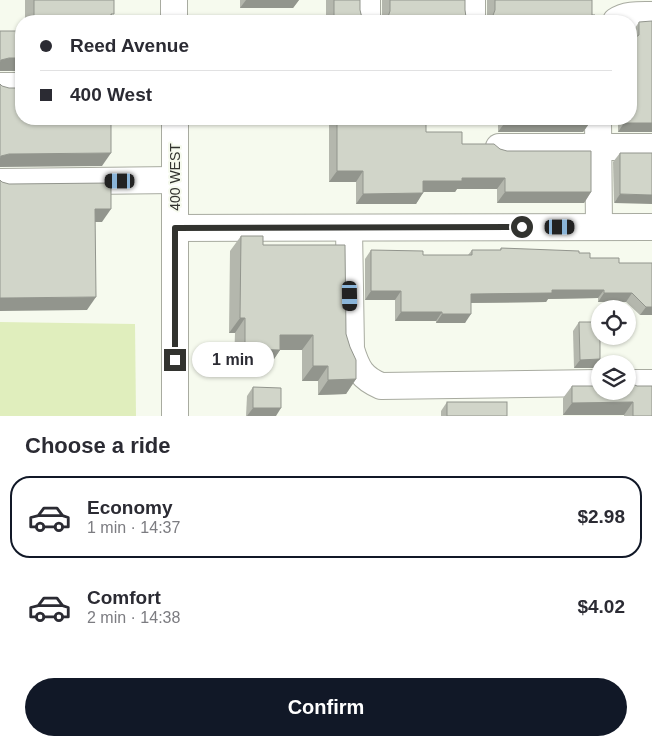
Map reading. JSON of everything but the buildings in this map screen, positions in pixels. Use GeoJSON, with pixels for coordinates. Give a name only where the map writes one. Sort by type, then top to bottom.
{"type":"FeatureCollection","features":[{"type":"Feature","properties":{"kind":"street"},"geometry":{"type":"LineString","coordinates":[[174,0],[174,15]]}},
{"type":"Feature","properties":{"kind":"street"},"geometry":{"type":"LineString","coordinates":[[367,0],[367,15]]}},
{"type":"Feature","properties":{"kind":"street"},"geometry":{"type":"LineString","coordinates":[[472,0],[472,15]]}},
{"type":"Feature","properties":{"kind":"street"},"geometry":{"type":"LineString","coordinates":[[637,16],[652,16]]}},
{"type":"Feature","properties":{"kind":"street"},"geometry":{"type":"LineString","coordinates":[[0,86],[15,86]]}},
{"type":"Feature","properties":{"kind":"street","name":"400 WEST"},"geometry":{"type":"LineString","coordinates":[[175,125],[175,416]]}},
{"type":"Feature","properties":{"kind":"street"},"geometry":{"type":"LineString","coordinates":[[598,125],[599,227]]}},
{"type":"Feature","properties":{"kind":"street"},"geometry":{"type":"LineString","coordinates":[[499,147],[652,147]]}},
{"type":"Feature","properties":{"kind":"street"},"geometry":{"type":"LineString","coordinates":[[0,182],[175,180]]}},
{"type":"Feature","properties":{"kind":"street"},"geometry":{"type":"LineString","coordinates":[[175,228],[652,227]]}},
{"type":"Feature","properties":{"kind":"street"},"geometry":{"type":"LineString","coordinates":[[349,228],[351,349],[356,367],[369,381],[382,386],[591,383]]}},
{"type":"Feature","properties":{"kind":"street"},"geometry":{"type":"LineString","coordinates":[[636,383],[652,383]]}},
{"type":"Feature","properties":{"kind":"green space"},"geometry":{"type":"Polygon","coordinates":[[[0,322],[135,324],[136,416],[0,416],[0,322]]]}},
{"type":"Feature","properties":{"kind":"route"},"geometry":{"type":"LineString","coordinates":[[175,360],[175,228],[522,227]]}}]}
